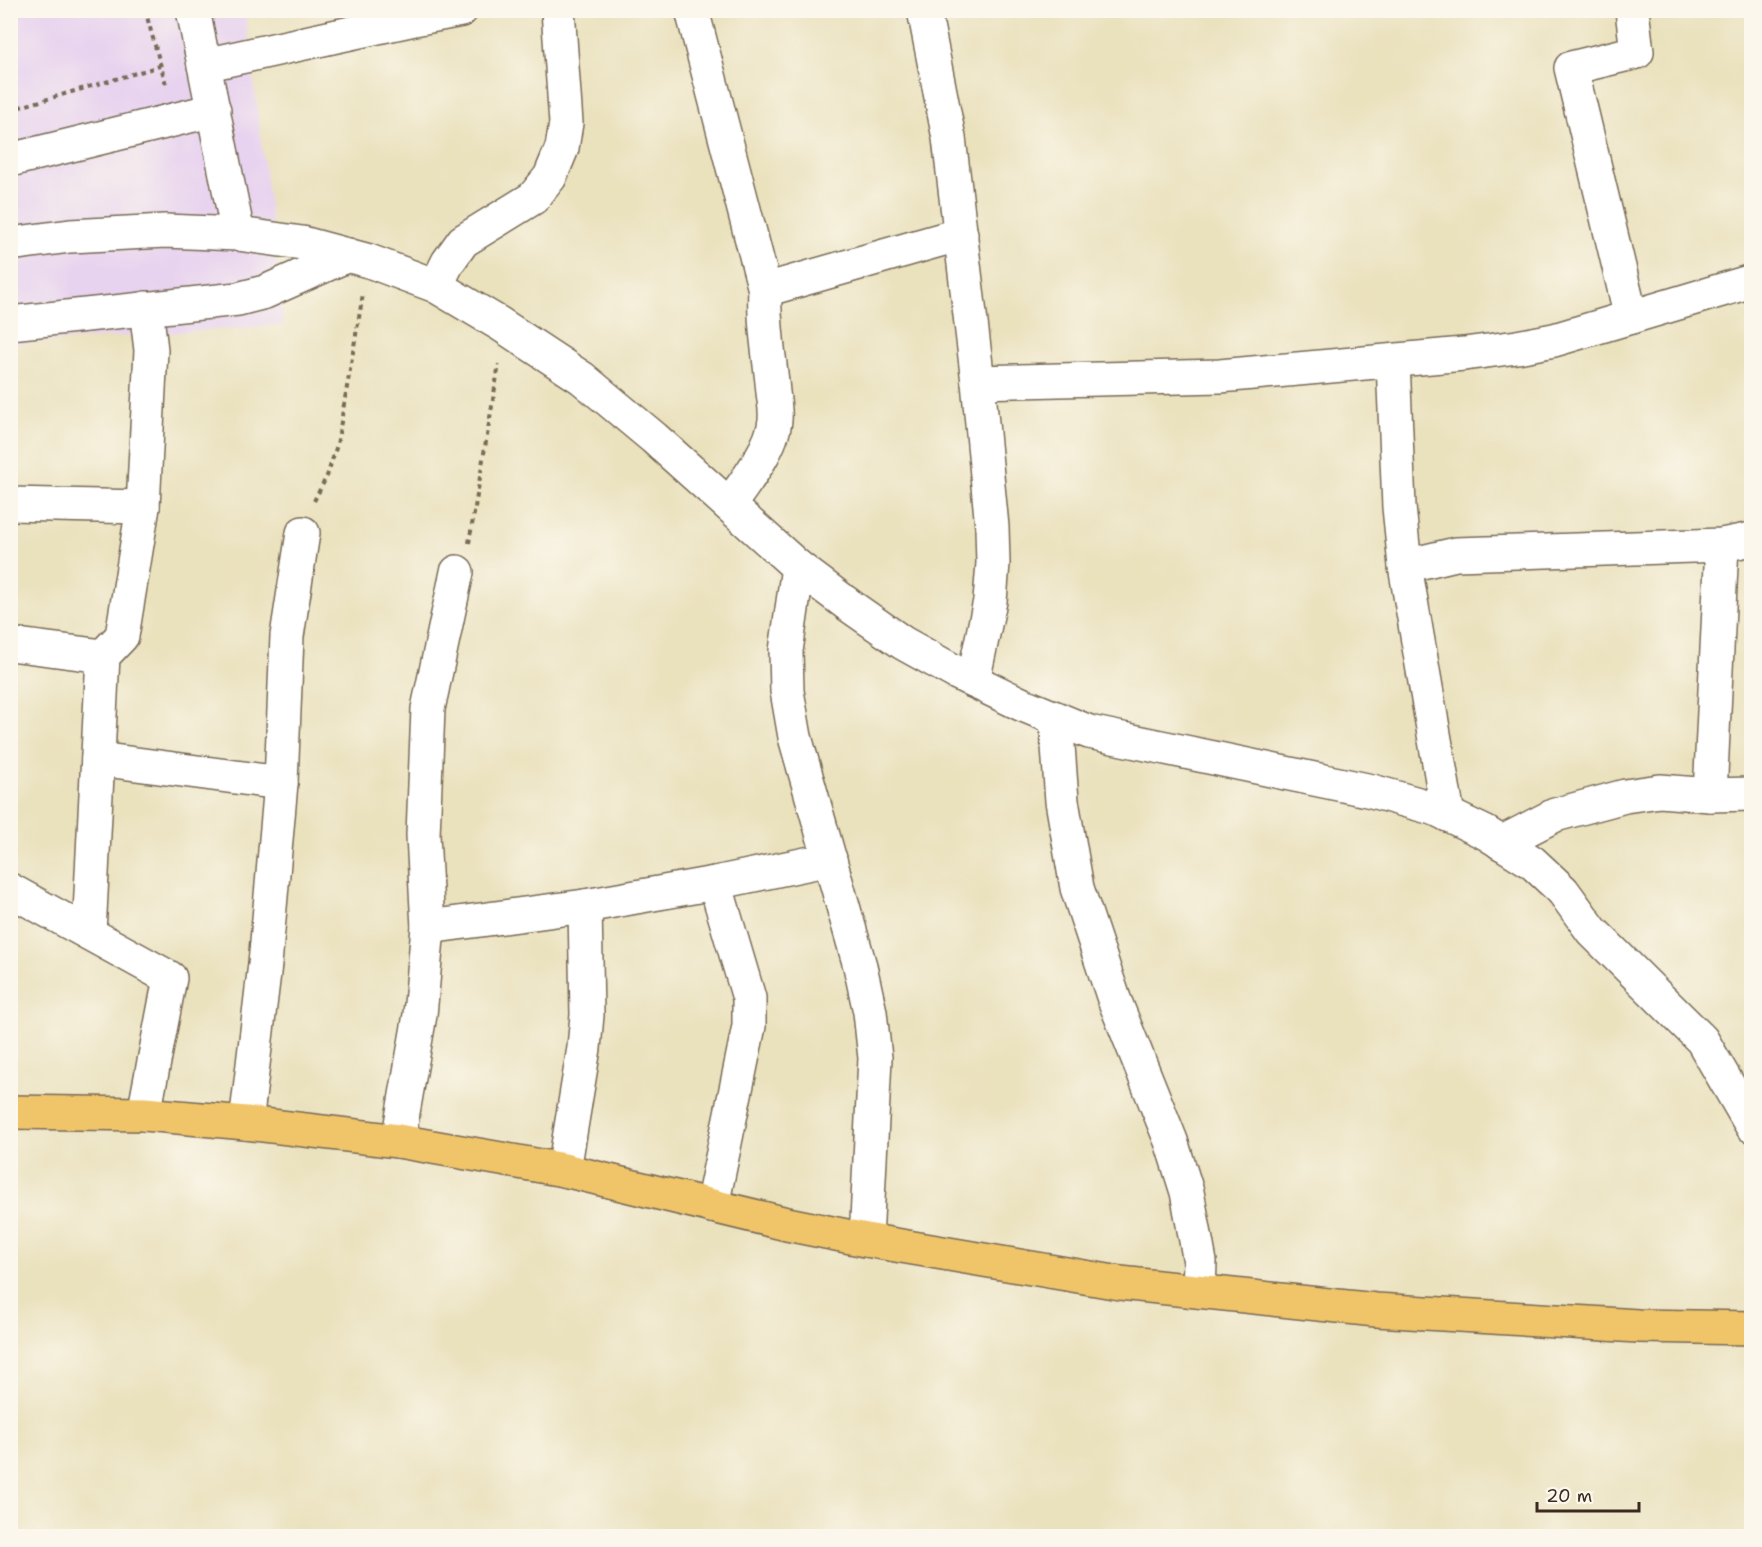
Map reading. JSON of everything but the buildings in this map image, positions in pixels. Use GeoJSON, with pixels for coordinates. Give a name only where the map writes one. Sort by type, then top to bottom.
{"type":"FeatureCollection","features":[{"type":"Feature","properties":{"kind":"main road"},"geometry":{"type":"LineString","coordinates":[[10,1112],[144,1114],[246,1123],[398,1141],[564,1170],[866,1240],[1120,1283],[1376,1310],[1638,1326],[1752,1328]]}},
{"type":"Feature","properties":{"kind":"street"},"geometry":{"type":"LineString","coordinates":[[193,10],[237,234]]}},
{"type":"Feature","properties":{"kind":"street"},"geometry":{"type":"LineString","coordinates":[[204,65],[461,10]]}},
{"type":"Feature","properties":{"kind":"street"},"geometry":{"type":"LineString","coordinates":[[436,286],[448,262],[463,241],[533,198],[550,177],[562,148],[566,123],[558,10]]}},
{"type":"Feature","properties":{"kind":"street"},"geometry":{"type":"LineString","coordinates":[[692,10],[765,290],[764,314],[775,421],[767,446],[752,473],[729,505]]}},
{"type":"Feature","properties":{"kind":"street"},"geometry":{"type":"LineString","coordinates":[[924,10],[949,138],[961,234],[978,382],[993,563],[990,601],[973,681]]}},
{"type":"Feature","properties":{"kind":"street"},"geometry":{"type":"LineString","coordinates":[[1630,317],[1570,68],[1636,52],[1632,10]]}},
{"type":"Feature","properties":{"kind":"street"},"geometry":{"type":"LineString","coordinates":[[10,160],[214,110]]}},
{"type":"Feature","properties":{"kind":"street"},"geometry":{"type":"LineString","coordinates":[[10,244],[70,236],[165,231],[237,234],[302,243],[358,258],[436,286],[507,328],[582,378],[798,567],[850,606],[903,643],[973,681],[1089,732],[1372,791],[1437,809],[1486,832],[1532,862],[1563,891],[1592,931],[1702,1040],[1752,1126]]}},
{"type":"Feature","properties":{"kind":"street"},"geometry":{"type":"LineString","coordinates":[[765,290],[961,234]]}},
{"type":"Feature","properties":{"kind":"street"},"geometry":{"type":"LineString","coordinates":[[10,323],[238,299],[265,292],[358,258]]}},
{"type":"Feature","properties":{"kind":"street"},"geometry":{"type":"LineString","coordinates":[[978,382],[1220,376],[1393,361],[1517,347],[1554,340],[1752,281]]}},
{"type":"Feature","properties":{"kind":"street"},"geometry":{"type":"LineString","coordinates":[[89,933],[103,656],[122,636],[143,507],[151,350],[146,308]]}},
{"type":"Feature","properties":{"kind":"street"},"geometry":{"type":"LineString","coordinates":[[1393,361],[1400,507],[1406,566],[1448,814]]}},
{"type":"Feature","properties":{"kind":"street"},"geometry":{"type":"LineString","coordinates":[[10,504],[143,507]]}},
{"type":"Feature","properties":{"kind":"street"},"geometry":{"type":"LineString","coordinates":[[246,1123],[265,964],[281,783],[287,636],[303,533]]}},
{"type":"Feature","properties":{"kind":"street"},"geometry":{"type":"LineString","coordinates":[[1406,566],[1456,554],[1737,542],[1710,795]]}},
{"type":"Feature","properties":{"kind":"street"},"geometry":{"type":"LineString","coordinates":[[798,567],[786,651],[787,691],[795,737],[860,966],[870,1012],[875,1058],[866,1240]]}},
{"type":"Feature","properties":{"kind":"street"},"geometry":{"type":"LineString","coordinates":[[398,1141],[420,1016],[428,927],[423,835],[428,709],[457,572]]}},
{"type":"Feature","properties":{"kind":"street"},"geometry":{"type":"LineString","coordinates":[[10,644],[103,656]]}},
{"type":"Feature","properties":{"kind":"street"},"geometry":{"type":"LineString","coordinates":[[1056,718],[1062,801],[1077,888],[1114,999],[1171,1141],[1187,1192],[1200,1262],[1199,1291]]}},
{"type":"Feature","properties":{"kind":"street"},"geometry":{"type":"LineString","coordinates":[[98,759],[281,783]]}},
{"type":"Feature","properties":{"kind":"street"},"geometry":{"type":"LineString","coordinates":[[1501,843],[1555,815],[1624,796],[1660,791],[1710,795],[1752,794]]}},
{"type":"Feature","properties":{"kind":"street"},"geometry":{"type":"LineString","coordinates":[[428,927],[585,906],[716,883],[830,859]]}},
{"type":"Feature","properties":{"kind":"street"},"geometry":{"type":"LineString","coordinates":[[712,1206],[749,1026],[749,998],[716,883]]}},
{"type":"Feature","properties":{"kind":"street"},"geometry":{"type":"LineString","coordinates":[[10,890],[171,978],[144,1114]]}},
{"type":"Feature","properties":{"kind":"street"},"geometry":{"type":"LineString","coordinates":[[564,1170],[587,1016],[585,906]]}},
{"type":"Feature","properties":{"kind":"path"},"geometry":{"type":"LineString","coordinates":[[145,10],[177,119]]}},
{"type":"Feature","properties":{"kind":"path"},"geometry":{"type":"LineString","coordinates":[[10,110],[160,66]]}},
{"type":"Feature","properties":{"kind":"path"},"geometry":{"type":"LineString","coordinates":[[303,533],[315,497],[327,476],[337,445],[358,258]]}},
{"type":"Feature","properties":{"kind":"path"},"geometry":{"type":"LineString","coordinates":[[457,572],[470,540],[477,483],[507,328]]}},
{"type":"Feature","properties":{"kind":"shaded area"},"geometry":{"type":"Polygon","coordinates":[[[11,11],[245,11],[284,325],[11,344],[11,11]]]}}]}
